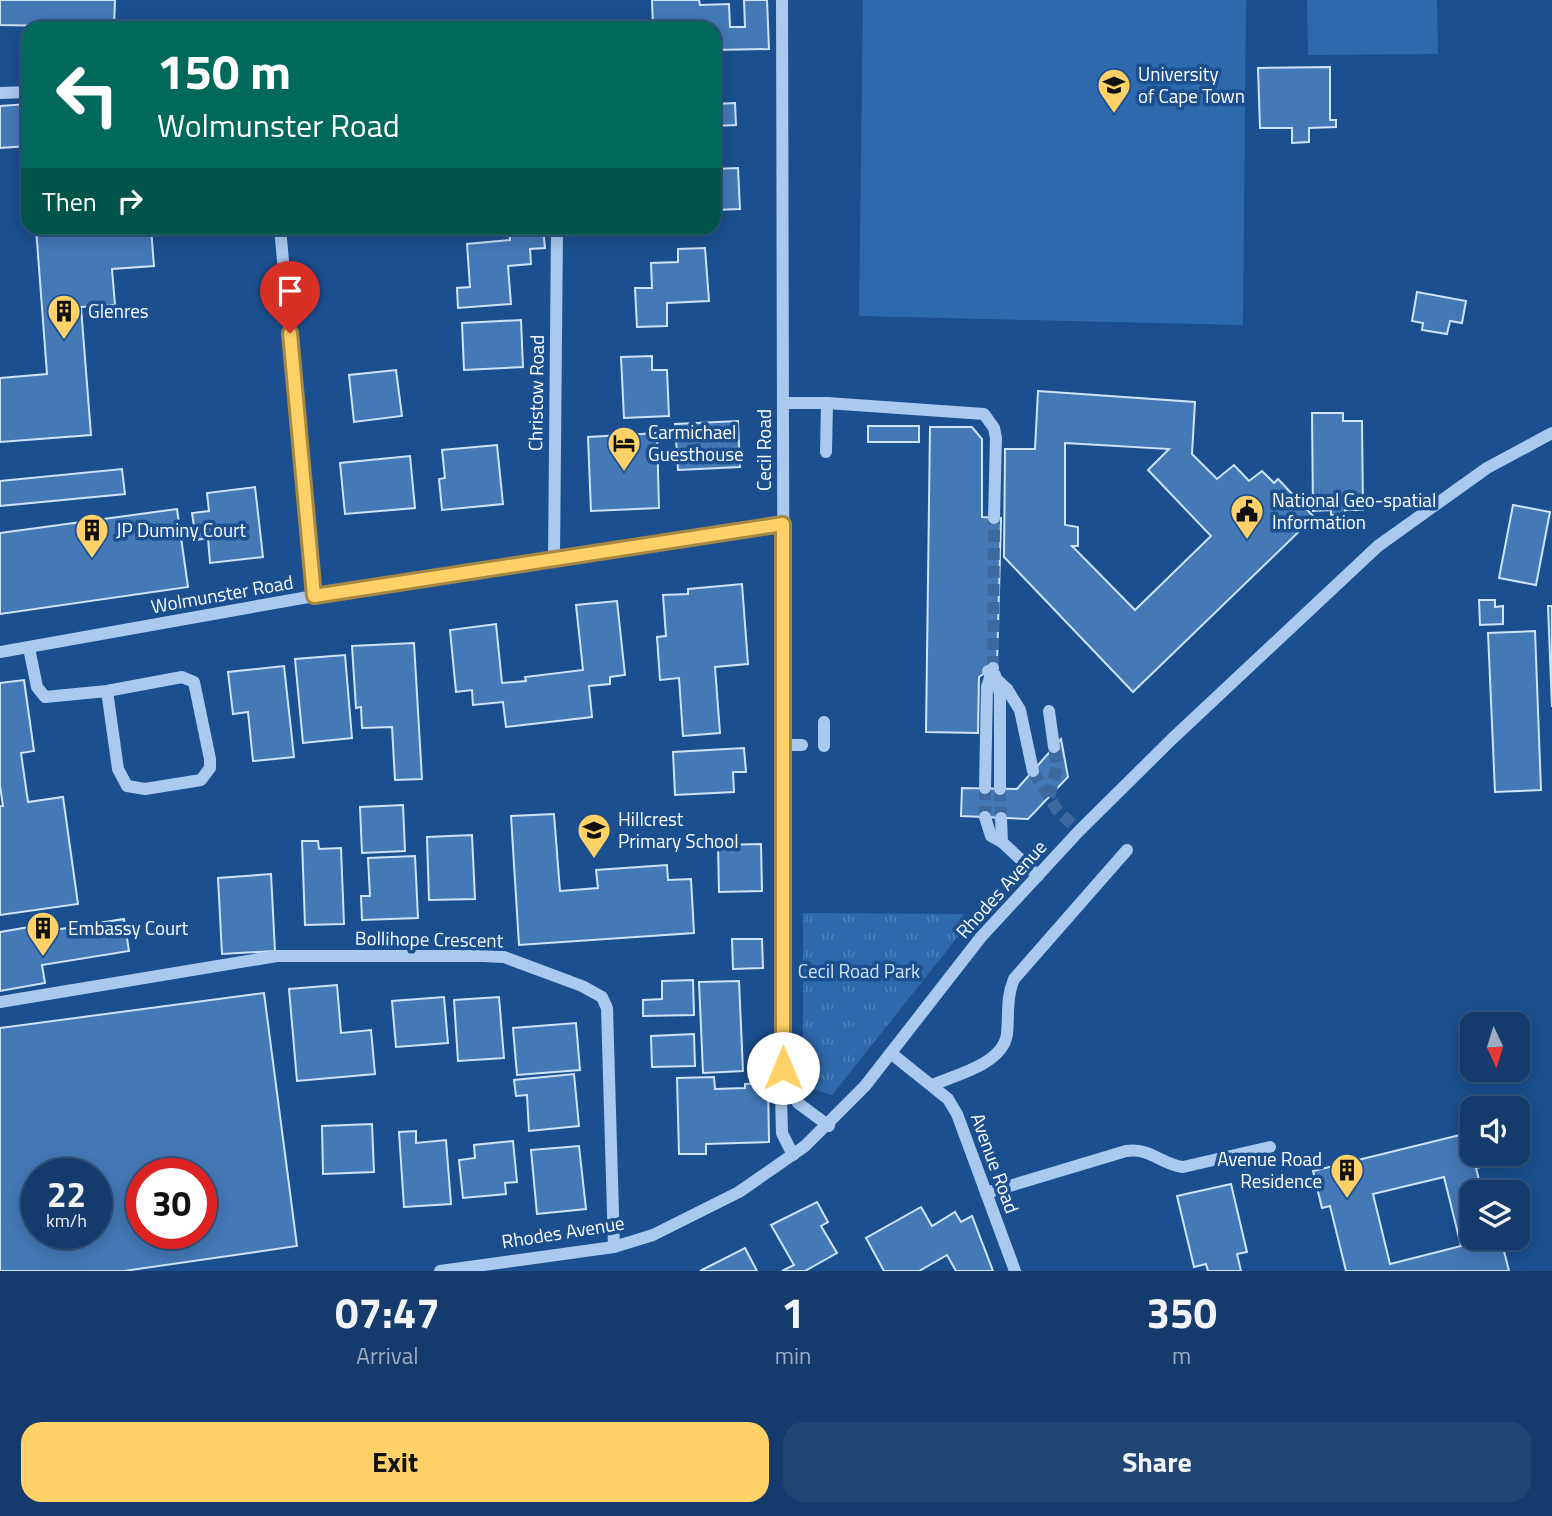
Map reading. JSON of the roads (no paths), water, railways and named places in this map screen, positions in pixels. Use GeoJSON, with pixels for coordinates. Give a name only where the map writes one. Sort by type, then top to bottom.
{"type":"FeatureCollection","features":[{"type":"Feature","properties":{"kind":"street","name":"Cecil Road"},"geometry":{"type":"LineString","coordinates":[[782,0],[784,745],[781,1127],[793,1155]]}},
{"type":"Feature","properties":{"kind":"street"},"geometry":{"type":"LineString","coordinates":[[0,93],[21,92]]}},
{"type":"Feature","properties":{"kind":"street"},"geometry":{"type":"LineString","coordinates":[[281,235],[314,596]]}},
{"type":"Feature","properties":{"kind":"street","name":"Christow Road"},"geometry":{"type":"LineString","coordinates":[[554,559],[557,235]]}},
{"type":"Feature","properties":{"kind":"street"},"geometry":{"type":"LineString","coordinates":[[783,403],[827,403],[984,414],[994,428],[996,438],[994,518]]}},
{"type":"Feature","properties":{"kind":"street"},"geometry":{"type":"LineString","coordinates":[[826,452],[827,403]]}},
{"type":"Feature","properties":{"kind":"street","name":"Rhodes Avenue"},"geometry":{"type":"LineString","coordinates":[[440,1271],[614,1247],[653,1235],[739,1192],[793,1155],[829,1126],[892,1054],[981,937],[1172,739],[1378,546],[1487,468],[1552,433]]}},
{"type":"Feature","properties":{"kind":"street","name":"Wolmunster Road"},"geometry":{"type":"LineString","coordinates":[[0,652],[314,596],[783,524]]}},
{"type":"Feature","properties":{"kind":"street"},"geometry":{"type":"LineString","coordinates":[[29,648],[42,695],[107,691],[182,677],[194,682],[210,759],[210,768],[201,780],[145,789],[127,786],[118,769],[107,691]]}},
{"type":"Feature","properties":{"kind":"street"},"geometry":{"type":"LineString","coordinates":[[985,788],[987,687],[993,668],[1000,694],[1000,789]]}},
{"type":"Feature","properties":{"kind":"street"},"geometry":{"type":"LineString","coordinates":[[988,671],[1007,690],[1020,710],[1033,771]]}},
{"type":"Feature","properties":{"kind":"street"},"geometry":{"type":"LineString","coordinates":[[1049,711],[1054,747]]}},
{"type":"Feature","properties":{"kind":"street"},"geometry":{"type":"LineString","coordinates":[[824,722],[824,746]]}},
{"type":"Feature","properties":{"kind":"street"},"geometry":{"type":"LineString","coordinates":[[784,745],[802,746]]}},
{"type":"Feature","properties":{"kind":"street"},"geometry":{"type":"LineString","coordinates":[[985,817],[991,836],[1002,842],[1038,876]]}},
{"type":"Feature","properties":{"kind":"street"},"geometry":{"type":"LineString","coordinates":[[1001,818],[1002,842]]}},
{"type":"Feature","properties":{"kind":"street"},"geometry":{"type":"LineString","coordinates":[[932,1085],[1002,1051],[1007,1036],[1007,994],[1014,979],[1127,850]]}},
{"type":"Feature","properties":{"kind":"street","name":"Bollihope Crescent"},"geometry":{"type":"LineString","coordinates":[[0,1002],[277,956],[504,957],[582,986],[602,997],[607,1008],[614,1247]]}},
{"type":"Feature","properties":{"kind":"street","name":"Avenue Road"},"geometry":{"type":"LineString","coordinates":[[892,1054],[948,1099],[957,1114],[1014,1271]]}},
{"type":"Feature","properties":{"kind":"street","name":"Cecil Road"},"geometry":{"type":"LineString","coordinates":[[783,1068],[798,1103],[829,1126]]}},
{"type":"Feature","properties":{"kind":"street"},"geometry":{"type":"LineString","coordinates":[[986,1193],[1126,1150],[1140,1148],[1152,1152],[1170,1165],[1183,1167],[1270,1147]]}},
{"type":"Feature","properties":{"kind":"tunnel"},"geometry":{"type":"LineString","coordinates":[[993,668],[994,518]]}},
{"type":"Feature","properties":{"kind":"tunnel"},"geometry":{"type":"LineString","coordinates":[[1049,797],[1057,766],[1054,747]]}},
{"type":"Feature","properties":{"kind":"tunnel"},"geometry":{"type":"LineString","coordinates":[[1033,771],[1057,810],[1079,831]]}},
{"type":"Feature","properties":{"kind":"tunnel"},"geometry":{"type":"LineString","coordinates":[[985,788],[985,817]]}},
{"type":"Feature","properties":{"kind":"tunnel"},"geometry":{"type":"LineString","coordinates":[[1000,789],[1001,818]]}},
{"type":"Feature","properties":{"kind":"place","name":"University of Cape Town"},"geometry":{"type":"Point","coordinates":[1114,115]}},
{"type":"Feature","properties":{"kind":"place","name":"Glenres"},"geometry":{"type":"Point","coordinates":[64,341]}},
{"type":"Feature","properties":{"kind":"place","name":"Carmichael Guesthouse"},"geometry":{"type":"Point","coordinates":[624,473]}},
{"type":"Feature","properties":{"kind":"place","name":"National Geo-spatial Information"},"geometry":{"type":"Point","coordinates":[1247,541]}},
{"type":"Feature","properties":{"kind":"place","name":"JP Duminy Court"},"geometry":{"type":"Point","coordinates":[92,560]}},
{"type":"Feature","properties":{"kind":"place","name":"Hillcrest Primary School"},"geometry":{"type":"Point","coordinates":[594,860]}},
{"type":"Feature","properties":{"kind":"place","name":"Embassy Court"},"geometry":{"type":"Point","coordinates":[43,958]}},
{"type":"Feature","properties":{"kind":"place","name":"Avenue Road Residence"},"geometry":{"type":"Point","coordinates":[1347,1200]}},
{"type":"Feature","properties":{"kind":"park label","name":"Cecil Road Park"},"geometry":{"type":"Point","coordinates":[859,971]}}]}
